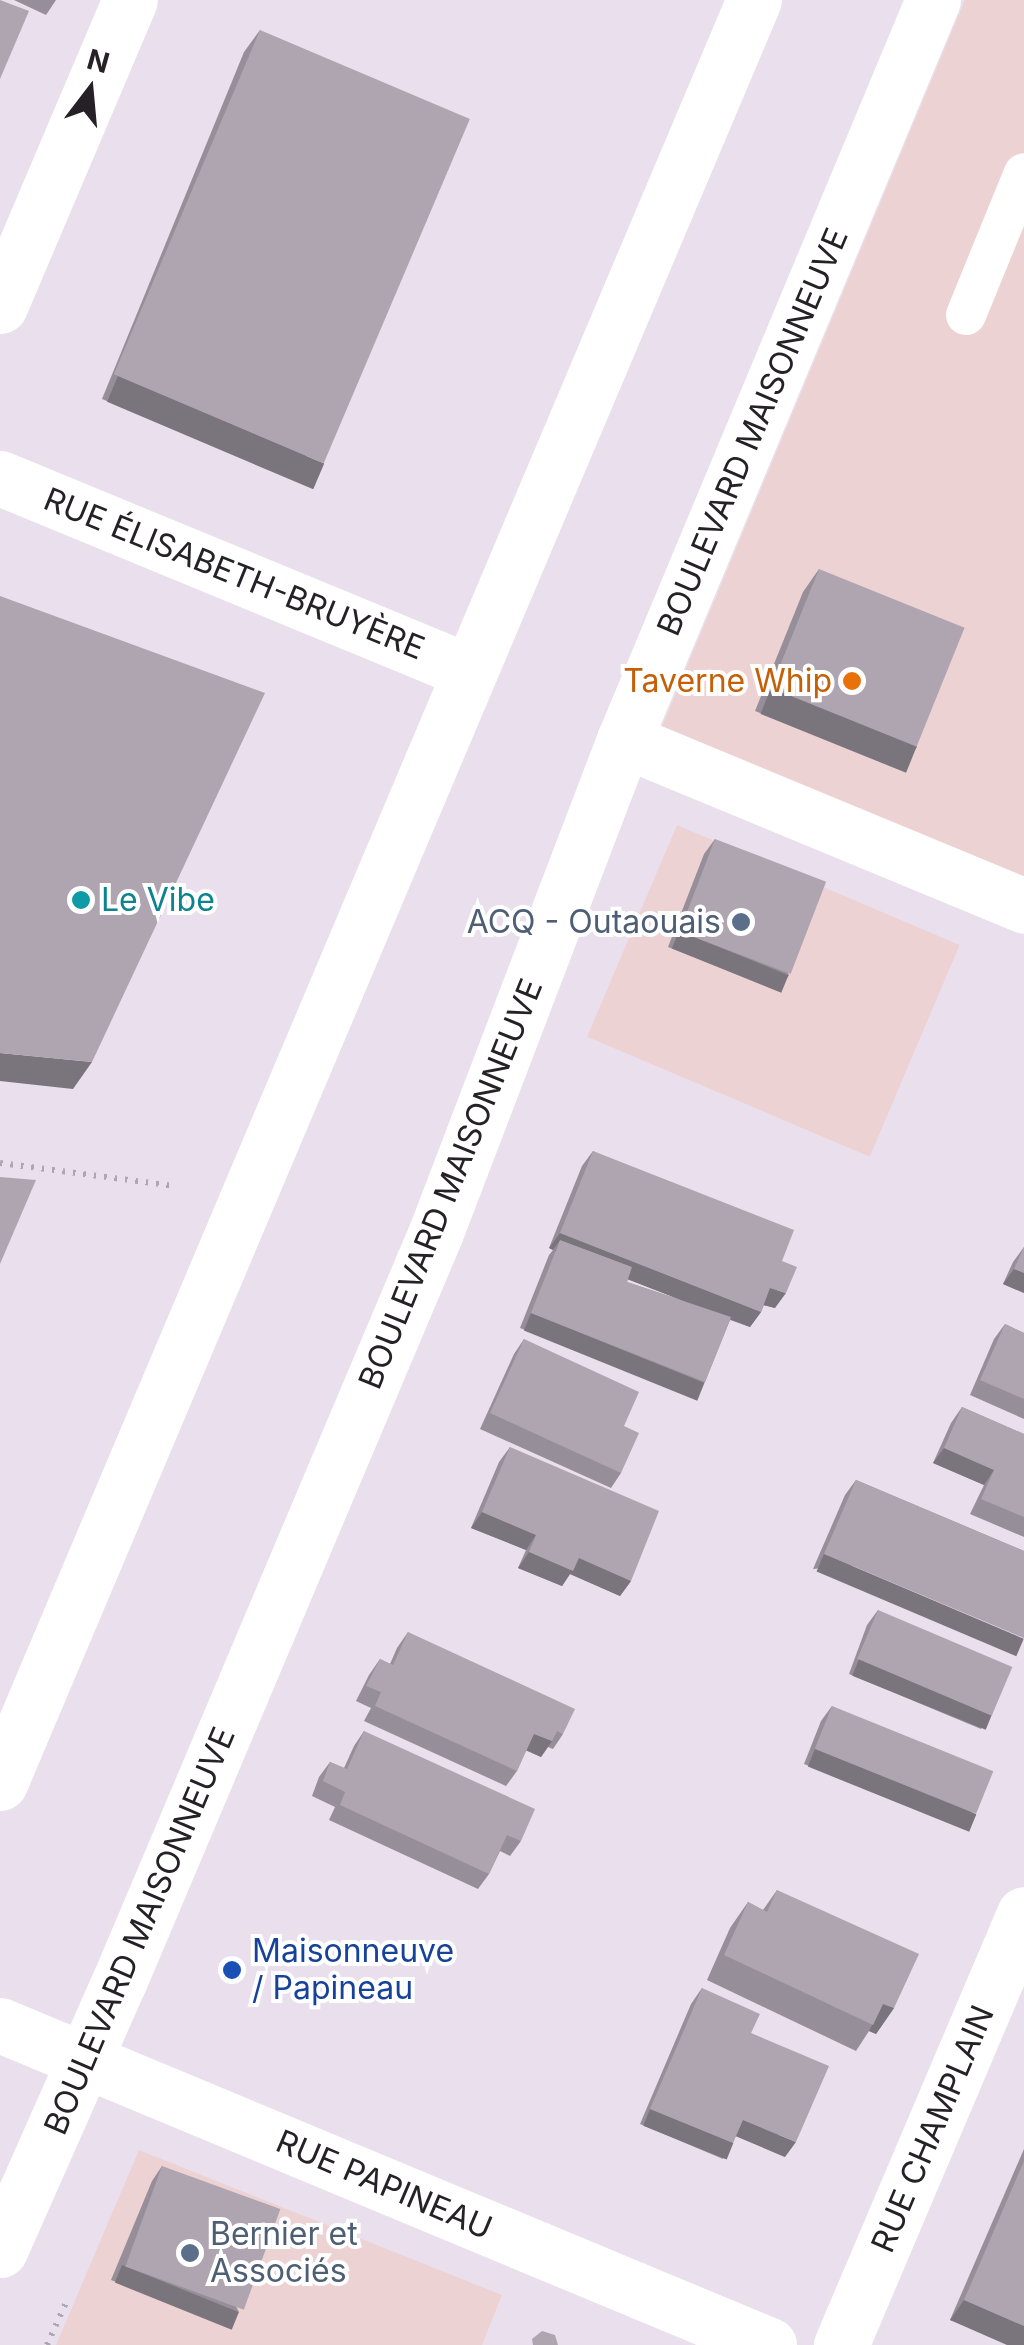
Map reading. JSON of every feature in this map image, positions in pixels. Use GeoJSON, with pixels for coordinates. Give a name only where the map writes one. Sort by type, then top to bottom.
{"type":"FeatureCollection","features":[{"type":"Feature","properties":{"kind":"main road"},"geometry":{"type":"LineString","coordinates":[[0,306],[130,0]]}},
{"type":"Feature","properties":{"kind":"main road"},"geometry":{"type":"LineString","coordinates":[[0,1783],[754,0]]}},
{"type":"Feature","properties":{"kind":"main road","name":"BOULEVARD MAISONNEUVE"},"geometry":{"type":"LineString","coordinates":[[0,2250],[86,2060],[436,1232],[624,740],[933,0]]}},
{"type":"Feature","properties":{"kind":"main road","name":"RUE ÉLISABETH-BRUYÈRE"},"geometry":{"type":"LineString","coordinates":[[0,478],[468,671]]}},
{"type":"Feature","properties":{"kind":"main road"},"geometry":{"type":"LineString","coordinates":[[624,740],[1024,906]]}},
{"type":"Feature","properties":{"kind":"main road","name":"RUE CHAMPLAIN"},"geometry":{"type":"LineString","coordinates":[[841,2345],[1024,1914]]}},
{"type":"Feature","properties":{"kind":"main road","name":"RUE PAPINEAU"},"geometry":{"type":"LineString","coordinates":[[0,2025],[768,2345]]}},
{"type":"Feature","properties":{"kind":"lane"},"geometry":{"type":"LineString","coordinates":[[966,315],[1024,173]]}},
{"type":"Feature","properties":{"kind":"path"},"geometry":{"type":"LineString","coordinates":[[0,1163],[175,1186]]}},
{"type":"Feature","properties":{"kind":"path"},"geometry":{"type":"LineString","coordinates":[[47,2345],[68,2298]]}},
{"type":"Feature","properties":{"kind":"shaded area"},"geometry":{"type":"Polygon","coordinates":[[[965,0],[1024,0],[1024,915],[648,760],[965,0]]]}},
{"type":"Feature","properties":{"kind":"shaded area"},"geometry":{"type":"Polygon","coordinates":[[[677,825],[960,945],[870,1157],[587,1037],[677,825]]]}},
{"type":"Feature","properties":{"kind":"shaded area"},"geometry":{"type":"Polygon","coordinates":[[[139,2150],[502,2295],[482,2345],[56,2345],[139,2150]]]}},
{"type":"Feature","properties":{"kind":"building"},"geometry":{"type":"Polygon","coordinates":[[[0,0],[29,11],[0,79],[0,0]]]}},
{"type":"Feature","properties":{"kind":"building"},"geometry":{"type":"Polygon","coordinates":[[[260,30],[470,119],[324,463],[114,374],[260,30]]]}},
{"type":"Feature","properties":{"kind":"building","name":"Taverne Whip"},"geometry":{"type":"Polygon","coordinates":[[[819,569],[965,628],[917,746],[771,688],[819,569]]]}},
{"type":"Feature","properties":{"kind":"building","name":"Le Vibe"},"geometry":{"type":"Polygon","coordinates":[[[0,596],[265,693],[92,1062],[0,1053],[0,596]]]}},
{"type":"Feature","properties":{"kind":"building","name":"ACQ - Outaouais"},"geometry":{"type":"Polygon","coordinates":[[[715,839],[826,882],[791,974],[680,931],[715,839]]]}},
{"type":"Feature","properties":{"kind":"building"},"geometry":{"type":"Polygon","coordinates":[[[593,1151],[794,1230],[782,1261],[797,1267],[786,1293],[770,1288],[761,1312],[560,1233],[593,1151]]]}},
{"type":"Feature","properties":{"kind":"building"},"geometry":{"type":"Polygon","coordinates":[[[0,1177],[36,1180],[0,1264],[0,1177]]]}},
{"type":"Feature","properties":{"kind":"building"},"geometry":{"type":"Polygon","coordinates":[[[560,1240],[632,1267],[627,1282],[731,1317],[705,1382],[531,1313],[560,1240]]]}},
{"type":"Feature","properties":{"kind":"building"},"geometry":{"type":"Polygon","coordinates":[[[1024,1247],[1024,1273],[1014,1269],[1024,1247]]]}},
{"type":"Feature","properties":{"kind":"building"},"geometry":{"type":"Polygon","coordinates":[[[1005,1324],[1024,1333],[1024,1399],[980,1380],[1005,1324]]]}},
{"type":"Feature","properties":{"kind":"building"},"geometry":{"type":"Polygon","coordinates":[[[524,1339],[639,1392],[624,1426],[639,1433],[621,1473],[490,1413],[524,1339]]]}},
{"type":"Feature","properties":{"kind":"building"},"geometry":{"type":"Polygon","coordinates":[[[962,1407],[1024,1434],[1024,1517],[981,1499],[994,1470],[944,1448],[962,1407]]]}},
{"type":"Feature","properties":{"kind":"building"},"geometry":{"type":"Polygon","coordinates":[[[510,1447],[659,1511],[631,1581],[579,1558],[573,1571],[529,1552],[536,1535],[482,1512],[510,1447]]]}},
{"type":"Feature","properties":{"kind":"building"},"geometry":{"type":"Polygon","coordinates":[[[856,1480],[1024,1551],[1024,1638],[824,1554],[856,1480]]]}},
{"type":"Feature","properties":{"kind":"building"},"geometry":{"type":"Polygon","coordinates":[[[878,1610],[1012,1667],[992,1716],[857,1659],[878,1610]]]}},
{"type":"Feature","properties":{"kind":"building"},"geometry":{"type":"Polygon","coordinates":[[[408,1632],[575,1709],[563,1734],[557,1731],[552,1741],[534,1734],[517,1771],[375,1706],[381,1692],[366,1686],[380,1659],[393,1665],[408,1632]]]}},
{"type":"Feature","properties":{"kind":"building"},"geometry":{"type":"Polygon","coordinates":[[[832,1706],[993,1771],[976,1814],[815,1749],[832,1706]]]}},
{"type":"Feature","properties":{"kind":"building"},"geometry":{"type":"Polygon","coordinates":[[[364,1731],[535,1809],[521,1841],[507,1835],[489,1874],[340,1805],[345,1792],[323,1781],[330,1762],[347,1769],[364,1731]]]}},
{"type":"Feature","properties":{"kind":"building"},"geometry":{"type":"Polygon","coordinates":[[[777,1890],[919,1954],[894,2008],[883,2004],[873,2025],[724,1955],[748,1902],[767,1912],[777,1890]]]}},
{"type":"Feature","properties":{"kind":"building"},"geometry":{"type":"Polygon","coordinates":[[[702,1988],[760,2014],[751,2033],[829,2066],[796,2142],[743,2120],[733,2143],[650,2109],[702,1988]]]}},
{"type":"Feature","properties":{"kind":"building"},"geometry":{"type":"Polygon","coordinates":[[[1024,2161],[1024,2326],[964,2300],[1024,2161]]]}},
{"type":"Feature","properties":{"kind":"building","name":"Bernier et Associés"},"geometry":{"type":"Polygon","coordinates":[[[162,2166],[280,2209],[244,2310],[125,2267],[162,2166]]]}},
{"type":"Feature","properties":{"kind":"building"},"geometry":{"type":"Polygon","coordinates":[[[542,2331],[555,2335],[558,2345],[533,2345],[532,2339],[542,2331]]]}},
{"type":"Feature","properties":{"kind":"place","name":"Taverne Whip"},"geometry":{"type":"Point","coordinates":[852,681]}},
{"type":"Feature","properties":{"kind":"place","name":"Le Vibe"},"geometry":{"type":"Point","coordinates":[81,900]}},
{"type":"Feature","properties":{"kind":"place","name":"ACQ - Outaouais"},"geometry":{"type":"Point","coordinates":[741,922]}},
{"type":"Feature","properties":{"kind":"place","name":"Maisonneuve / Papineau"},"geometry":{"type":"Point","coordinates":[232,1970]}},
{"type":"Feature","properties":{"kind":"place","name":"Bernier et Associés"},"geometry":{"type":"Point","coordinates":[190,2253]}}]}
